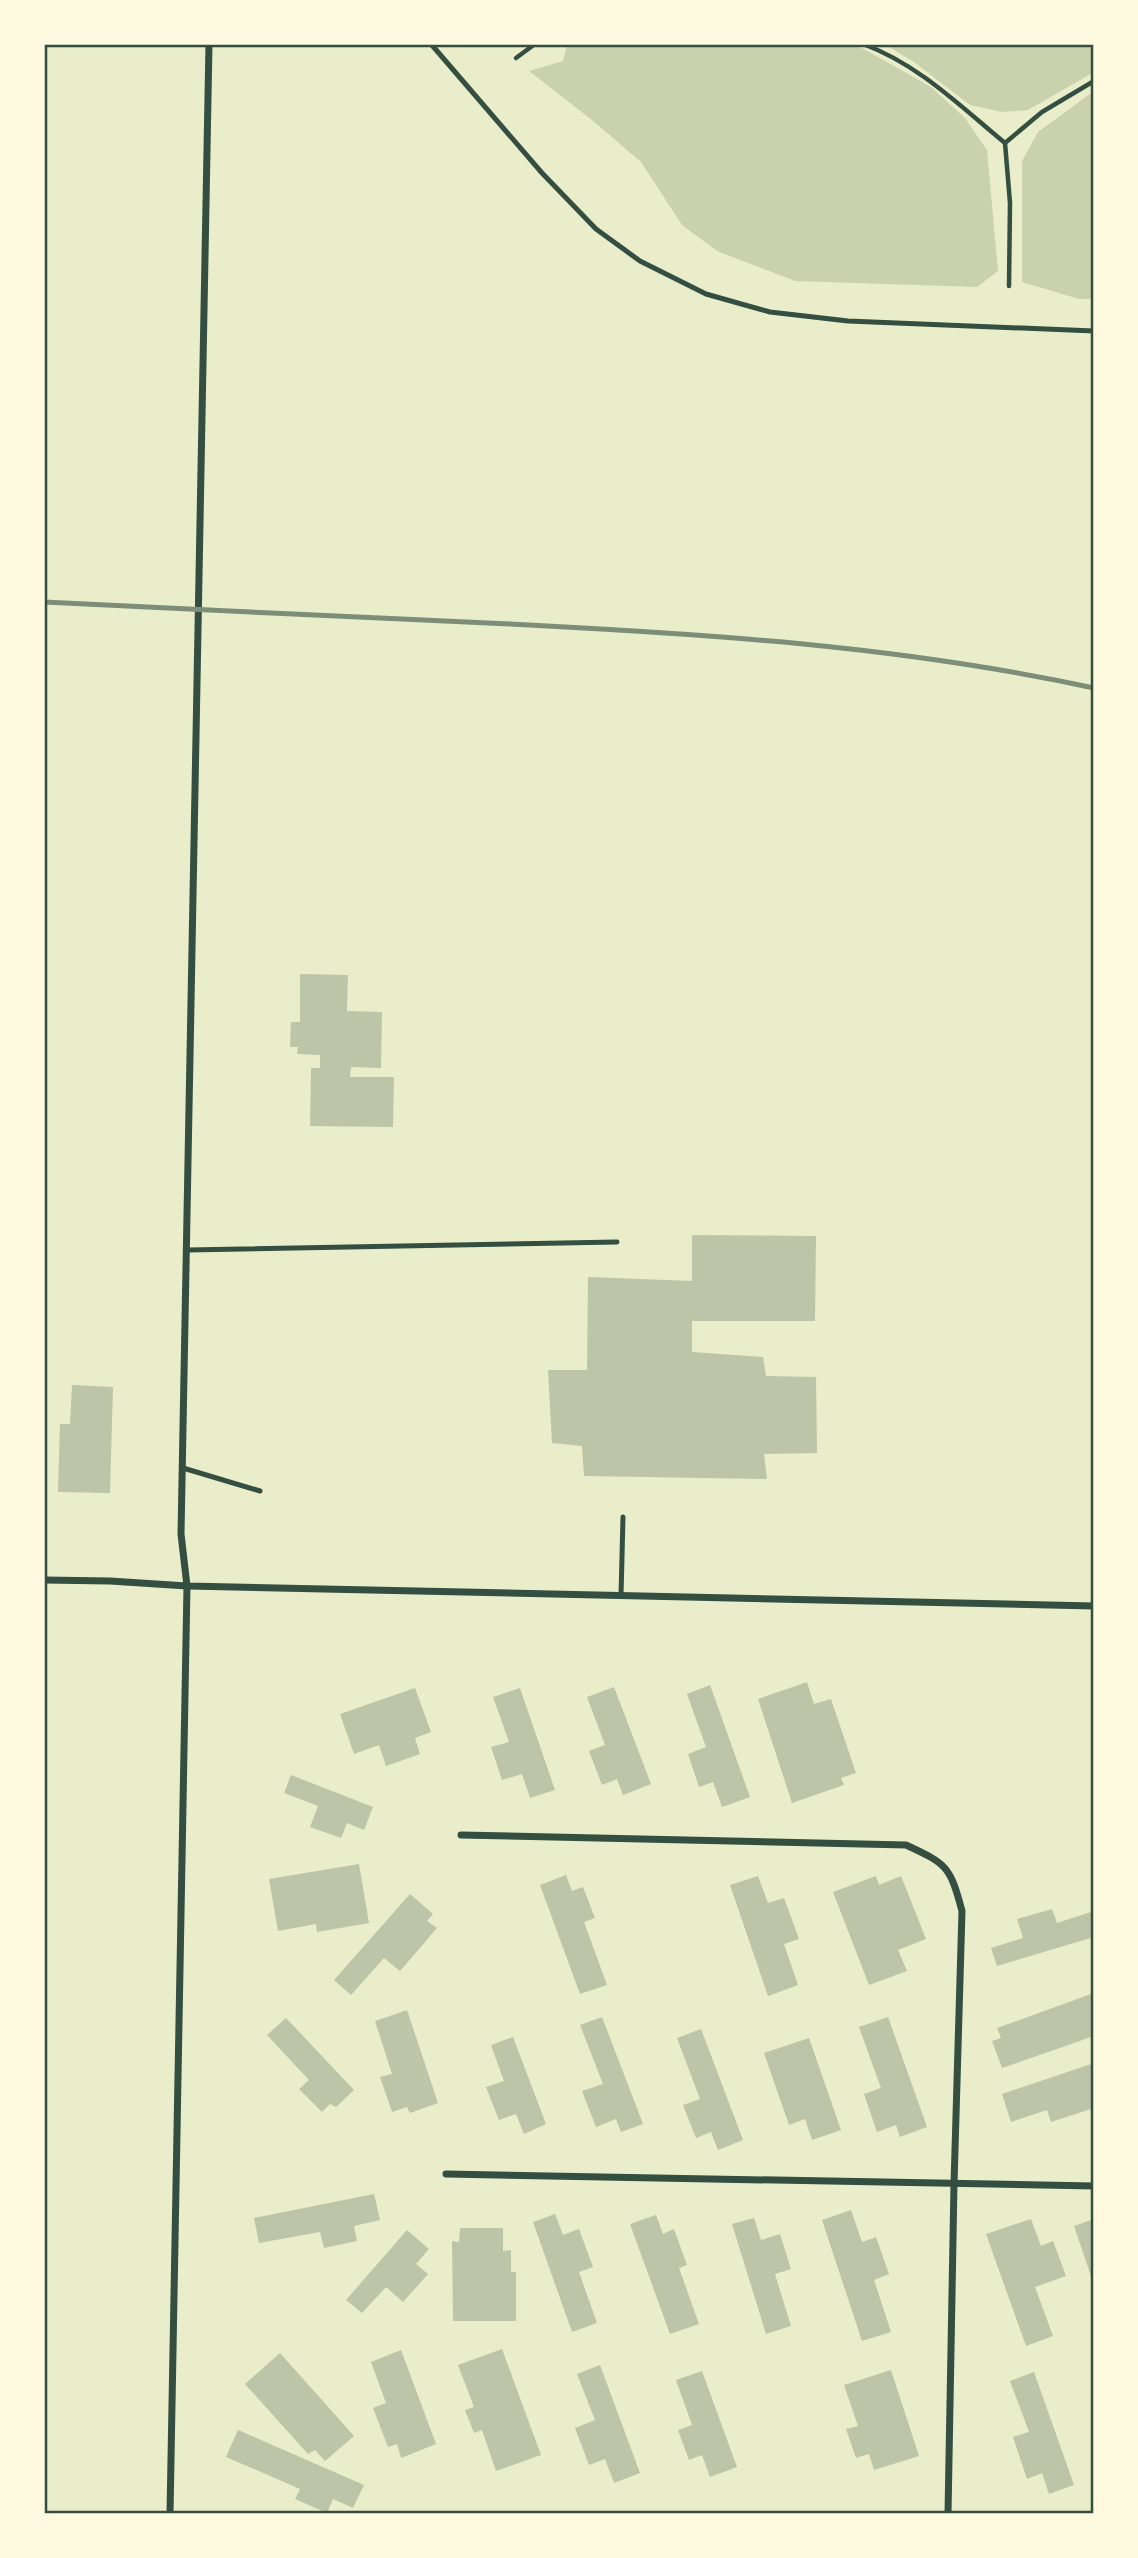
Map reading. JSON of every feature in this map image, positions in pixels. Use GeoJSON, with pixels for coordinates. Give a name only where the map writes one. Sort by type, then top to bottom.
{"type":"FeatureCollection","features":[{"type":"Feature","properties":{"kind":"street"},"geometry":{"type":"LineString","coordinates":[[170,2514],[187,1586],[181,1534],[198,814],[199,592],[209,44]]}},
{"type":"Feature","properties":{"kind":"street"},"geometry":{"type":"LineString","coordinates":[[44,1580],[187,1586],[1094,1606]]}},
{"type":"Feature","properties":{"kind":"street"},"geometry":{"type":"LineString","coordinates":[[461,1835],[906,1844],[940,1860],[954,1881],[962,1911],[948,2514]]}},
{"type":"Feature","properties":{"kind":"street"},"geometry":{"type":"LineString","coordinates":[[446,2174],[1094,2186]]}},
{"type":"Feature","properties":{"kind":"lane"},"geometry":{"type":"LineString","coordinates":[[430,44],[542,173],[596,229],[640,261],[706,293],[770,312],[848,321],[1094,331]]}},
{"type":"Feature","properties":{"kind":"lane"},"geometry":{"type":"LineString","coordinates":[[188,1250],[617,1242]]}},
{"type":"Feature","properties":{"kind":"lane"},"geometry":{"type":"LineString","coordinates":[[183,1468],[260,1491]]}},
{"type":"Feature","properties":{"kind":"lane"},"geometry":{"type":"LineString","coordinates":[[621,1596],[623,1517]]}},
{"type":"Feature","properties":{"kind":"path"},"geometry":{"type":"LineString","coordinates":[[516,58],[535,44]]}},
{"type":"Feature","properties":{"kind":"path"},"geometry":{"type":"LineString","coordinates":[[863,44],[883,51],[940,87],[1005,143],[1010,203],[1009,286]]}},
{"type":"Feature","properties":{"kind":"path"},"geometry":{"type":"LineString","coordinates":[[1005,143],[1042,112],[1094,81]]}},
{"type":"Feature","properties":{"kind":"green space"},"geometry":{"type":"Polygon","coordinates":[[[567,44],[848,44],[864,49],[931,87],[965,118],[987,150],[998,271],[977,287],[795,281],[717,251],[682,225],[641,162],[529,71],[563,61],[567,44]]]}},
{"type":"Feature","properties":{"kind":"green space"},"geometry":{"type":"Polygon","coordinates":[[[884,44],[1094,44],[1094,72],[1028,110],[1002,112],[970,105],[914,62],[884,44]]]}},
{"type":"Feature","properties":{"kind":"green space"},"geometry":{"type":"Polygon","coordinates":[[[1094,91],[1094,299],[1079,299],[1022,282],[1022,161],[1038,132],[1094,91]]]}},
{"type":"Feature","properties":{"kind":"building"},"geometry":{"type":"Polygon","coordinates":[[[300,974],[348,975],[347,1011],[382,1012],[381,1068],[351,1067],[350,1077],[394,1077],[393,1127],[310,1126],[311,1068],[320,1068],[320,1055],[297,1054],[298,1047],[290,1047],[291,1022],[300,1022],[300,974]]]}},
{"type":"Feature","properties":{"kind":"building"},"geometry":{"type":"Polygon","coordinates":[[[692,1235],[816,1236],[815,1321],[692,1321],[692,1352],[763,1357],[766,1376],[816,1377],[817,1453],[764,1454],[767,1479],[584,1476],[582,1446],[552,1443],[548,1370],[587,1370],[588,1277],[692,1281],[692,1235]]]}},
{"type":"Feature","properties":{"kind":"building"},"geometry":{"type":"Polygon","coordinates":[[[72,1385],[113,1387],[110,1493],[58,1492],[60,1424],[70,1424],[72,1385]]]}},
{"type":"Feature","properties":{"kind":"building"},"geometry":{"type":"Polygon","coordinates":[[[807,1682],[814,1704],[831,1699],[856,1773],[841,1778],[844,1785],[792,1803],[758,1699],[807,1682]]]}},
{"type":"Feature","properties":{"kind":"building"},"geometry":{"type":"Polygon","coordinates":[[[710,1685],[750,1797],[722,1807],[713,1782],[699,1787],[688,1754],[706,1747],[687,1694],[710,1685]]]}},
{"type":"Feature","properties":{"kind":"building"},"geometry":{"type":"Polygon","coordinates":[[[614,1687],[651,1784],[623,1795],[617,1779],[602,1785],[589,1751],[605,1745],[587,1697],[614,1687]]]}},
{"type":"Feature","properties":{"kind":"building"},"geometry":{"type":"Polygon","coordinates":[[[415,1688],[431,1732],[415,1738],[420,1754],[386,1766],[379,1745],[354,1754],[340,1714],[415,1688]]]}},
{"type":"Feature","properties":{"kind":"building"},"geometry":{"type":"Polygon","coordinates":[[[520,1688],[555,1790],[530,1798],[522,1774],[502,1780],[491,1747],[509,1742],[493,1697],[520,1688]]]}},
{"type":"Feature","properties":{"kind":"building"},"geometry":{"type":"Polygon","coordinates":[[[291,1775],[373,1807],[364,1830],[347,1823],[341,1838],[310,1827],[318,1806],[284,1793],[291,1775]]]}},
{"type":"Feature","properties":{"kind":"building"},"geometry":{"type":"Polygon","coordinates":[[[359,1864],[369,1923],[317,1932],[316,1924],[278,1931],[269,1879],[359,1864]]]}},
{"type":"Feature","properties":{"kind":"building"},"geometry":{"type":"Polygon","coordinates":[[[566,1875],[572,1891],[583,1887],[595,1918],[584,1922],[607,1985],[580,1994],[540,1885],[566,1875]]]}},
{"type":"Feature","properties":{"kind":"building"},"geometry":{"type":"Polygon","coordinates":[[[758,1876],[768,1903],[784,1898],[799,1939],[784,1944],[798,1985],[768,1996],[730,1885],[758,1876]]]}},
{"type":"Feature","properties":{"kind":"building"},"geometry":{"type":"Polygon","coordinates":[[[876,1876],[879,1885],[901,1876],[926,1939],[898,1950],[907,1971],[869,1985],[833,1892],[876,1876]]]}},
{"type":"Feature","properties":{"kind":"building"},"geometry":{"type":"Polygon","coordinates":[[[410,1894],[433,1914],[427,1921],[437,1928],[400,1971],[384,1958],[351,1995],[334,1980],[410,1894]]]}},
{"type":"Feature","properties":{"kind":"building"},"geometry":{"type":"Polygon","coordinates":[[[1052,1909],[1057,1923],[1094,1911],[1094,1937],[997,1966],[991,1948],[1023,1938],[1017,1919],[1052,1909]]]}},
{"type":"Feature","properties":{"kind":"building"},"geometry":{"type":"Polygon","coordinates":[[[1094,1993],[1094,2036],[1002,2068],[992,2041],[1001,2038],[997,2028],[1094,1993]]]}},
{"type":"Feature","properties":{"kind":"building"},"geometry":{"type":"Polygon","coordinates":[[[407,2010],[438,2103],[410,2113],[407,2107],[392,2112],[380,2077],[392,2074],[375,2021],[407,2010]]]}},
{"type":"Feature","properties":{"kind":"building"},"geometry":{"type":"Polygon","coordinates":[[[602,2017],[643,2124],[621,2132],[616,2119],[596,2127],[582,2091],[603,2084],[580,2025],[602,2017]]]}},
{"type":"Feature","properties":{"kind":"building"},"geometry":{"type":"Polygon","coordinates":[[[888,2017],[927,2127],[900,2137],[896,2125],[877,2132],[864,2094],[881,2088],[859,2027],[888,2017]]]}},
{"type":"Feature","properties":{"kind":"building"},"geometry":{"type":"Polygon","coordinates":[[[286,2018],[354,2090],[336,2107],[330,2104],[322,2112],[299,2089],[309,2080],[267,2035],[286,2018]]]}},
{"type":"Feature","properties":{"kind":"building"},"geometry":{"type":"Polygon","coordinates":[[[701,2029],[743,2140],[718,2150],[711,2132],[696,2138],[683,2105],[700,2099],[677,2038],[701,2029]]]}},
{"type":"Feature","properties":{"kind":"building"},"geometry":{"type":"Polygon","coordinates":[[[513,2037],[546,2124],[524,2134],[516,2114],[499,2120],[486,2087],[504,2081],[491,2045],[513,2037]]]}},
{"type":"Feature","properties":{"kind":"building"},"geometry":{"type":"Polygon","coordinates":[[[809,2038],[841,2130],[812,2140],[805,2119],[789,2125],[764,2053],[809,2038]]]}},
{"type":"Feature","properties":{"kind":"building"},"geometry":{"type":"Polygon","coordinates":[[[1094,2063],[1094,2108],[1051,2122],[1047,2110],[1011,2122],[1002,2094],[1094,2063]]]}},
{"type":"Feature","properties":{"kind":"building"},"geometry":{"type":"Polygon","coordinates":[[[374,2194],[380,2220],[354,2226],[357,2241],[324,2248],[320,2232],[259,2243],[254,2218],[374,2194]]]}},
{"type":"Feature","properties":{"kind":"building"},"geometry":{"type":"Polygon","coordinates":[[[851,2210],[862,2242],[876,2237],[889,2274],[874,2280],[891,2332],[862,2341],[822,2220],[851,2210]]]}},
{"type":"Feature","properties":{"kind":"building"},"geometry":{"type":"Polygon","coordinates":[[[555,2214],[563,2235],[579,2229],[593,2267],[579,2272],[597,2323],[572,2332],[533,2222],[555,2214]]]}},
{"type":"Feature","properties":{"kind":"building"},"geometry":{"type":"Polygon","coordinates":[[[656,2215],[663,2234],[674,2229],[687,2265],[679,2268],[699,2324],[670,2334],[630,2224],[656,2215]]]}},
{"type":"Feature","properties":{"kind":"building"},"geometry":{"type":"Polygon","coordinates":[[[754,2218],[761,2240],[780,2234],[791,2269],[775,2274],[791,2326],[766,2334],[732,2224],[754,2218]]]}},
{"type":"Feature","properties":{"kind":"building"},"geometry":{"type":"Polygon","coordinates":[[[1031,2219],[1041,2246],[1053,2241],[1066,2276],[1035,2287],[1053,2336],[1026,2346],[986,2234],[1031,2219]]]}},
{"type":"Feature","properties":{"kind":"building"},"geometry":{"type":"Polygon","coordinates":[[[1094,2219],[1094,2285],[1074,2226],[1094,2219]]]}},
{"type":"Feature","properties":{"kind":"building"},"geometry":{"type":"Polygon","coordinates":[[[460,2228],[503,2228],[503,2251],[511,2250],[511,2272],[516,2272],[516,2321],[453,2321],[452,2241],[459,2242],[460,2228]]]}},
{"type":"Feature","properties":{"kind":"building"},"geometry":{"type":"Polygon","coordinates":[[[407,2230],[429,2249],[416,2264],[428,2274],[403,2302],[386,2287],[362,2313],[346,2300],[407,2230]]]}},
{"type":"Feature","properties":{"kind":"building"},"geometry":{"type":"Polygon","coordinates":[[[502,2349],[541,2455],[496,2471],[482,2430],[474,2433],[465,2410],[474,2407],[458,2365],[502,2349]]]}},
{"type":"Feature","properties":{"kind":"building"},"geometry":{"type":"Polygon","coordinates":[[[401,2350],[436,2444],[401,2458],[397,2444],[388,2447],[373,2408],[386,2403],[371,2362],[401,2350]]]}},
{"type":"Feature","properties":{"kind":"building"},"geometry":{"type":"Polygon","coordinates":[[[280,2353],[354,2436],[325,2461],[315,2450],[308,2454],[245,2384],[280,2353]]]}},
{"type":"Feature","properties":{"kind":"building"},"geometry":{"type":"Polygon","coordinates":[[[600,2365],[640,2473],[614,2483],[605,2459],[589,2465],[575,2428],[595,2420],[577,2374],[600,2365]]]}},
{"type":"Feature","properties":{"kind":"building"},"geometry":{"type":"Polygon","coordinates":[[[891,2370],[919,2456],[874,2470],[869,2454],[856,2458],[846,2429],[858,2426],[844,2385],[891,2370]]]}},
{"type":"Feature","properties":{"kind":"building"},"geometry":{"type":"Polygon","coordinates":[[[702,2371],[737,2467],[710,2477],[702,2455],[689,2460],[678,2430],[692,2425],[676,2380],[702,2371]]]}},
{"type":"Feature","properties":{"kind":"building"},"geometry":{"type":"Polygon","coordinates":[[[1034,2372],[1074,2485],[1049,2494],[1042,2473],[1027,2479],[1013,2437],[1029,2432],[1010,2381],[1034,2372]]]}},
{"type":"Feature","properties":{"kind":"building"},"geometry":{"type":"Polygon","coordinates":[[[238,2430],[364,2485],[353,2508],[333,2499],[327,2513],[295,2499],[300,2489],[226,2457],[238,2430]]]}},
{"type":"Feature","properties":{"kind":"railway"},"geometry":{"type":"LineString","coordinates":[[44,602],[657,632],[876,652],[1094,688]]}}]}
